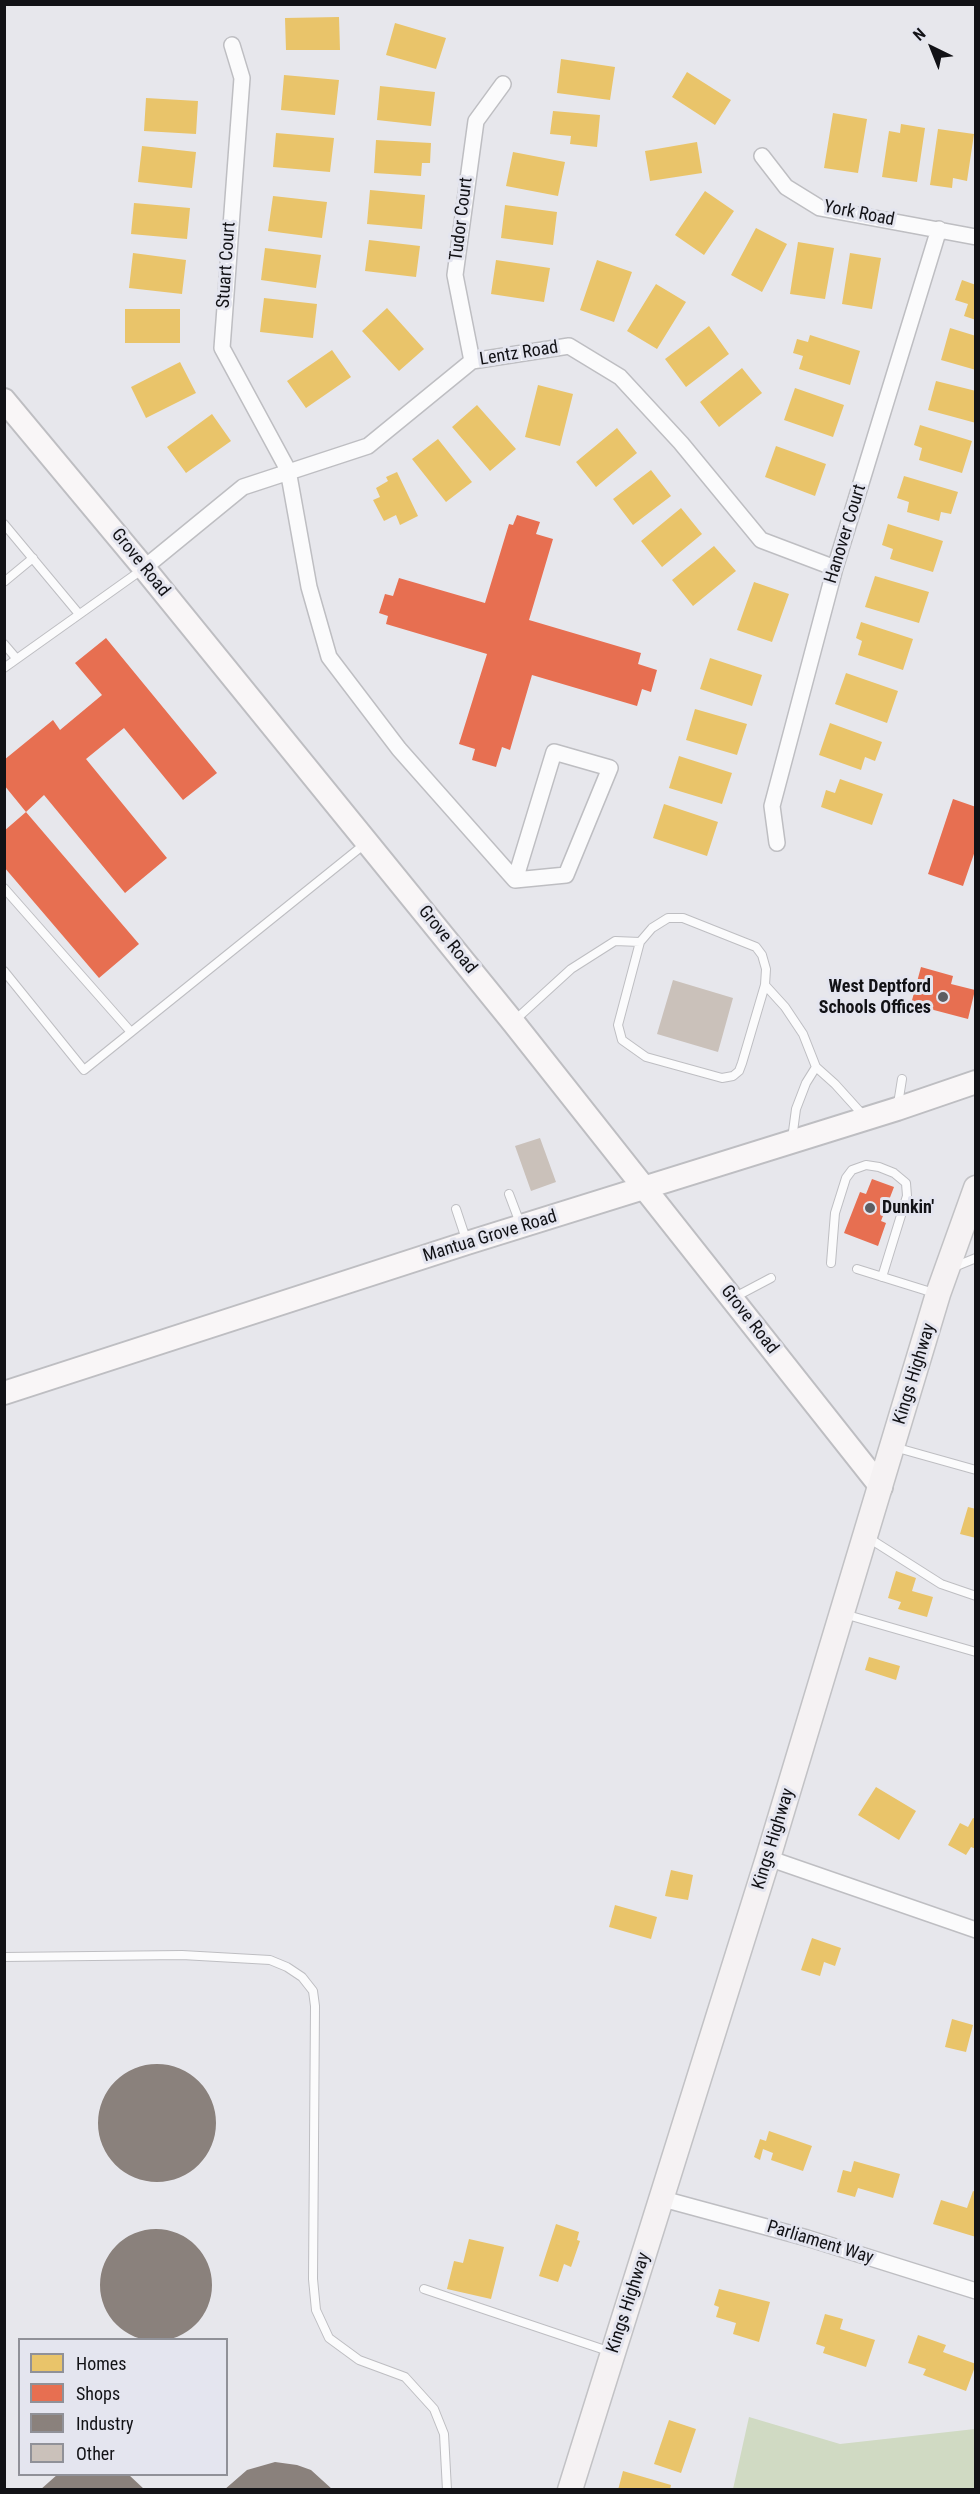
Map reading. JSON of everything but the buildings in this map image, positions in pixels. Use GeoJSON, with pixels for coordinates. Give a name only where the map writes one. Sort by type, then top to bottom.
{"type":"FeatureCollection","features":[{"type":"Feature","properties":{"kind":"main road","name":"Grove Road"},"geometry":{"type":"LineString","coordinates":[[4,400],[368,842],[646,1188],[881,1487]]}},
{"type":"Feature","properties":{"kind":"main road","name":"Mantua Grove Road"},"geometry":{"type":"LineString","coordinates":[[4,1393],[866,1119],[975,1082]]}},
{"type":"Feature","properties":{"kind":"main road","name":"Kings Highway"},"geometry":{"type":"LineString","coordinates":[[570,2490],[768,1858],[938,1294],[975,1188]]}},
{"type":"Feature","properties":{"kind":"street","name":"Stuart Court"},"geometry":{"type":"LineString","coordinates":[[232,45],[242,78],[222,348],[288,470],[309,587],[329,657],[399,749],[515,880]]}},
{"type":"Feature","properties":{"kind":"street","name":"Tudor Court"},"geometry":{"type":"LineString","coordinates":[[472,361],[455,274],[476,121],[503,84]]}},
{"type":"Feature","properties":{"kind":"street","name":"York Road"},"geometry":{"type":"LineString","coordinates":[[762,156],[786,188],[820,208],[975,237]]}},
{"type":"Feature","properties":{"kind":"street","name":"Hanover Court"},"geometry":{"type":"LineString","coordinates":[[777,843],[772,806],[835,568],[939,229]]}},
{"type":"Feature","properties":{"kind":"street","name":"Lentz Road"},"geometry":{"type":"LineString","coordinates":[[144,568],[243,487],[288,470],[368,446],[472,361],[569,346],[620,377],[681,443],[761,540],[835,568]]}},
{"type":"Feature","properties":{"kind":"street"},"geometry":{"type":"LineString","coordinates":[[554,752],[610,768],[566,874],[515,880],[554,752]]}},
{"type":"Feature","properties":{"kind":"street"},"geometry":{"type":"LineString","coordinates":[[768,1858],[975,1930]]}},
{"type":"Feature","properties":{"kind":"street","name":"Parliament Way"},"geometry":{"type":"LineString","coordinates":[[663,2199],[807,2238],[975,2291]]}},
{"type":"Feature","properties":{"kind":"lane"},"geometry":{"type":"LineString","coordinates":[[4,524],[79,614]]}},
{"type":"Feature","properties":{"kind":"lane"},"geometry":{"type":"LineString","coordinates":[[4,582],[33,558]]}},
{"type":"Feature","properties":{"kind":"lane"},"geometry":{"type":"LineString","coordinates":[[4,668],[144,568]]}},
{"type":"Feature","properties":{"kind":"lane"},"geometry":{"type":"LineString","coordinates":[[4,644],[16,658]]}},
{"type":"Feature","properties":{"kind":"lane"},"geometry":{"type":"LineString","coordinates":[[4,971],[84,1070],[368,842]]}},
{"type":"Feature","properties":{"kind":"lane"},"geometry":{"type":"LineString","coordinates":[[4,888],[131,1032]]}},
{"type":"Feature","properties":{"kind":"lane"},"geometry":{"type":"LineString","coordinates":[[668,918],[683,918],[756,947],[762,955],[766,969],[765,986],[742,1063],[739,1071],[733,1076],[722,1078],[646,1057],[622,1040],[618,1025],[640,942],[652,928],[668,918]]}},
{"type":"Feature","properties":{"kind":"lane"},"geometry":{"type":"LineString","coordinates":[[513,1022],[571,969],[615,941],[640,942]]}},
{"type":"Feature","properties":{"kind":"lane"},"geometry":{"type":"LineString","coordinates":[[765,986],[785,1007],[803,1034],[816,1067],[836,1084],[866,1119]]}},
{"type":"Feature","properties":{"kind":"lane"},"geometry":{"type":"LineString","coordinates":[[791,1142],[796,1109],[806,1083],[816,1067]]}},
{"type":"Feature","properties":{"kind":"lane"},"geometry":{"type":"LineString","coordinates":[[897,1109],[902,1079]]}},
{"type":"Feature","properties":{"kind":"lane"},"geometry":{"type":"LineString","coordinates":[[831,1263],[835,1213],[846,1178],[852,1170],[866,1165],[879,1167],[894,1173],[906,1184],[907,1196],[882,1277]]}},
{"type":"Feature","properties":{"kind":"lane"},"geometry":{"type":"LineString","coordinates":[[508,1194],[521,1227]]}},
{"type":"Feature","properties":{"kind":"lane"},"geometry":{"type":"LineString","coordinates":[[456,1209],[467,1244]]}},
{"type":"Feature","properties":{"kind":"lane"},"geometry":{"type":"LineString","coordinates":[[947,1270],[975,1258]]}},
{"type":"Feature","properties":{"kind":"lane"},"geometry":{"type":"LineString","coordinates":[[857,1269],[938,1294]]}},
{"type":"Feature","properties":{"kind":"lane"},"geometry":{"type":"LineString","coordinates":[[732,1298],[771,1278]]}},
{"type":"Feature","properties":{"kind":"lane"},"geometry":{"type":"LineString","coordinates":[[893,1446],[975,1470]]}},
{"type":"Feature","properties":{"kind":"lane"},"geometry":{"type":"LineString","coordinates":[[866,1536],[941,1584],[975,1596]]}},
{"type":"Feature","properties":{"kind":"lane"},"geometry":{"type":"LineString","coordinates":[[842,1613],[975,1652]]}},
{"type":"Feature","properties":{"kind":"lane"},"geometry":{"type":"LineString","coordinates":[[4,1957],[182,1955],[270,1960],[302,1977],[313,1991],[315,2006],[312,2278],[316,2310],[329,2338],[359,2360],[405,2377],[434,2409],[444,2434],[447,2490]]}},
{"type":"Feature","properties":{"kind":"lane"},"geometry":{"type":"LineString","coordinates":[[424,2289],[614,2353]]}},
{"type":"Feature","properties":{"kind":"green space"},"geometry":{"type":"Polygon","coordinates":[[[749,2417],[840,2444],[975,2429],[975,2489],[733,2489],[749,2417]]]}},
{"type":"Feature","properties":{"kind":"place","name":"West Deptford Schools Offices"},"geometry":{"type":"Point","coordinates":[943,997]}},
{"type":"Feature","properties":{"kind":"place","name":"Dunkin'"},"geometry":{"type":"Point","coordinates":[870,1208]}}]}
